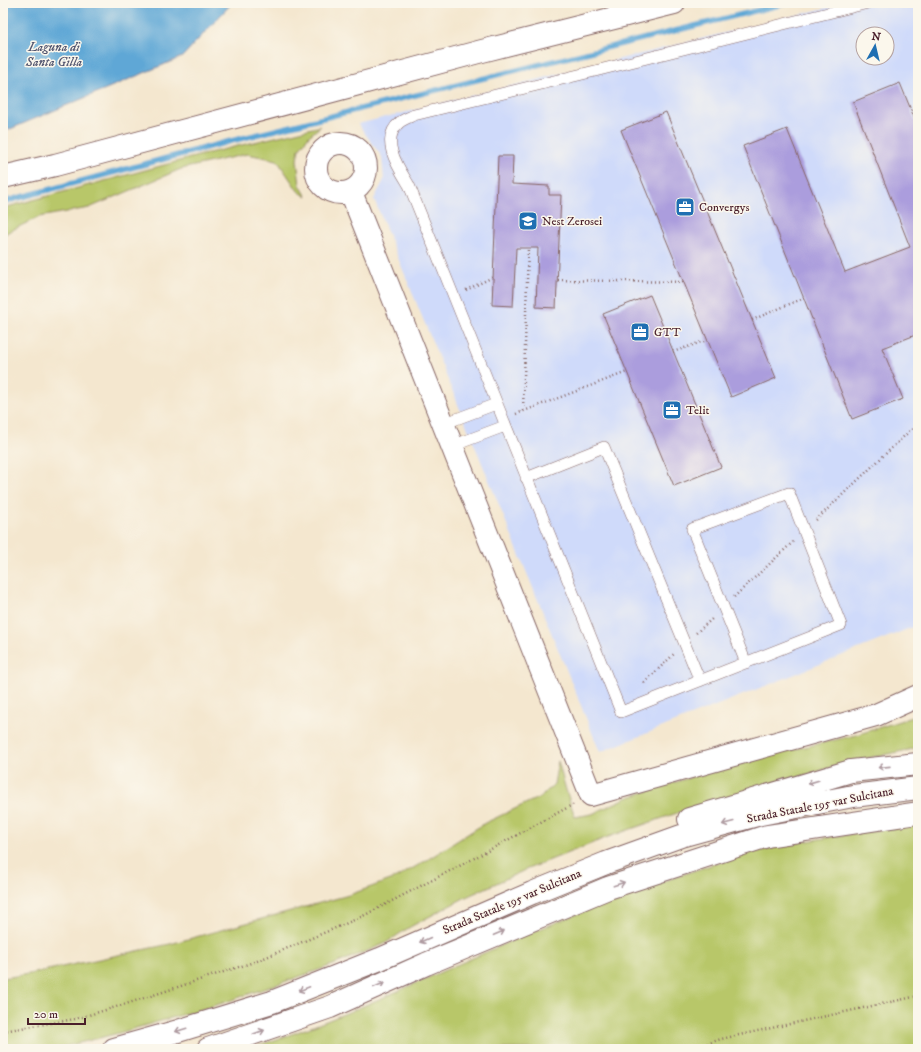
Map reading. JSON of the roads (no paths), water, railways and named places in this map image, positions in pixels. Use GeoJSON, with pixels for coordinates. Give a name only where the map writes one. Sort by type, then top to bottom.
{"type":"FeatureCollection","features":[{"type":"Feature","properties":{"kind":"main road"},"geometry":{"type":"LineString","coordinates":[[3,177],[54,165],[482,51],[674,3]]}},
{"type":"Feature","properties":{"kind":"main road"},"geometry":{"type":"LineString","coordinates":[[350,192],[590,795],[876,715],[918,696]]}},
{"type":"Feature","properties":{"kind":"main road"},"geometry":{"type":"LineString","coordinates":[[606,863],[624,841],[663,826],[851,771],[918,764]]}},
{"type":"Feature","properties":{"kind":"main road","name":"Strada Statale 195 var Sulcitana"},"geometry":{"type":"LineString","coordinates":[[114,1049],[272,1002],[380,959],[532,893],[606,863],[681,836],[761,814],[852,796],[918,788]]}},
{"type":"Feature","properties":{"kind":"main road","name":"Strada Statale 195 var Sulcitana"},"geometry":{"type":"LineString","coordinates":[[208,1049],[330,1007],[426,964],[616,885],[767,836],[918,813]]}},
{"type":"Feature","properties":{"kind":"lane"},"geometry":{"type":"LineString","coordinates":[[746,663],[692,529],[789,493],[841,625],[746,663],[621,712],[496,404],[409,184],[399,169],[391,148],[391,134],[400,122],[414,115],[868,3]]}},
{"type":"Feature","properties":{"kind":"lane"},"geometry":{"type":"LineString","coordinates":[[443,424],[496,404]]}},
{"type":"Feature","properties":{"kind":"lane"},"geometry":{"type":"LineString","coordinates":[[452,446],[504,422]]}},
{"type":"Feature","properties":{"kind":"lane"},"geometry":{"type":"LineString","coordinates":[[526,478],[604,447],[700,681]]}},
{"type":"Feature","properties":{"kind":"water","name":"Laguna di Santa Gilla"},"geometry":{"type":"Polygon","coordinates":[[[3,3],[232,3],[182,57],[3,132],[3,3]]]}},
{"type":"Feature","properties":{"kind":"waterway"},"geometry":{"type":"LineString","coordinates":[[3,202],[231,141],[787,3]]}},
{"type":"Feature","properties":{"kind":"place","name":"Convergys"},"geometry":{"type":"Point","coordinates":[685,207]}},
{"type":"Feature","properties":{"kind":"place","name":"Nest Zerosei"},"geometry":{"type":"Point","coordinates":[528,221]}},
{"type":"Feature","properties":{"kind":"place","name":"GTT"},"geometry":{"type":"Point","coordinates":[640,332]}},
{"type":"Feature","properties":{"kind":"place","name":"Telit"},"geometry":{"type":"Point","coordinates":[672,410]}}]}
